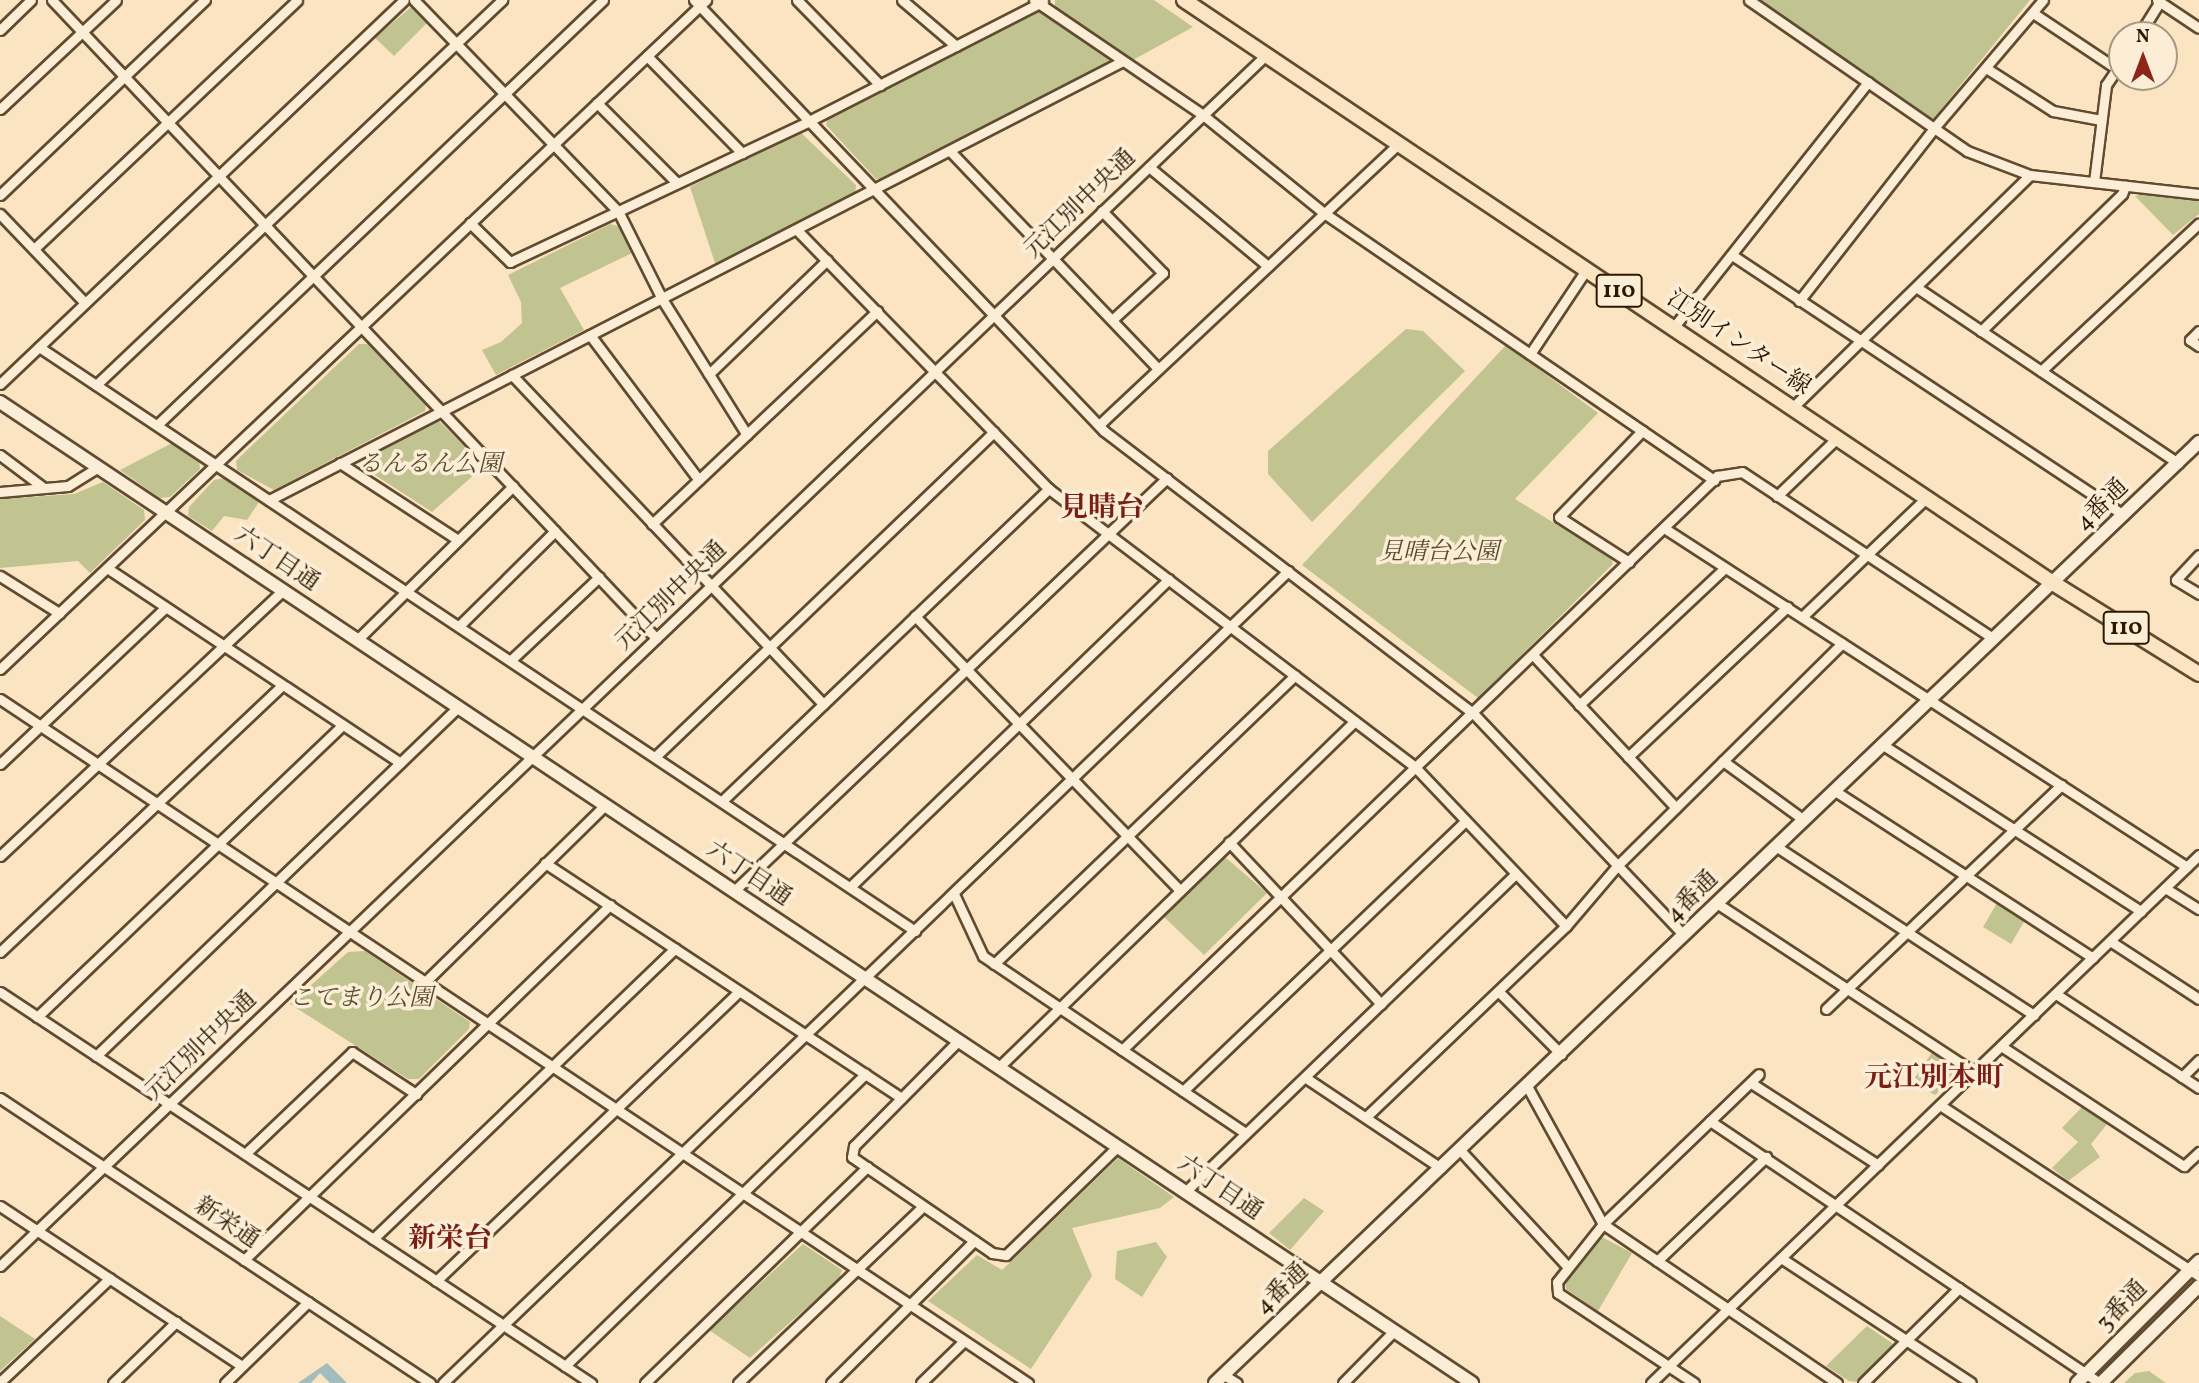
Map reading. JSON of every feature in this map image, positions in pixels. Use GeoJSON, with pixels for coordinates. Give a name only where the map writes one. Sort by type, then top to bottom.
{"type":"FeatureCollection","features":[{"type":"Feature","properties":{"kind":"main road","name":"江別インター線"},"geometry":{"type":"LineString","coordinates":[[1184,0],[2053,583],[2199,674]]}},
{"type":"Feature","properties":{"kind":"street"},"geometry":{"type":"LineString","coordinates":[[0,30],[31,0]]}},
{"type":"Feature","properties":{"kind":"street"},"geometry":{"type":"LineString","coordinates":[[52,0],[656,638]]}},
{"type":"Feature","properties":{"kind":"street"},"geometry":{"type":"LineString","coordinates":[[0,109],[116,0]]}},
{"type":"Feature","properties":{"kind":"street"},"geometry":{"type":"LineString","coordinates":[[0,195],[205,0]]}},
{"type":"Feature","properties":{"kind":"street"},"geometry":{"type":"LineString","coordinates":[[34,249],[297,0]]}},
{"type":"Feature","properties":{"kind":"street"},"geometry":{"type":"LineString","coordinates":[[0,384],[404,0]]}},
{"type":"Feature","properties":{"kind":"street"},"geometry":{"type":"LineString","coordinates":[[414,0],[552,146],[618,211],[662,299],[747,435]]}},
{"type":"Feature","properties":{"kind":"street"},"geometry":{"type":"LineString","coordinates":[[96,385],[502,0]]}},
{"type":"Feature","properties":{"kind":"street"},"geometry":{"type":"LineString","coordinates":[[157,425],[311,275],[603,0]]}},
{"type":"Feature","properties":{"kind":"street"},"geometry":{"type":"LineString","coordinates":[[797,0],[880,85]]}},
{"type":"Feature","properties":{"kind":"street"},"geometry":{"type":"LineString","coordinates":[[902,0],[956,46]]}},
{"type":"Feature","properties":{"kind":"street"},"geometry":{"type":"LineString","coordinates":[[1749,0],[1967,150],[2030,175],[2199,194]]}},
{"type":"Feature","properties":{"kind":"street"},"geometry":{"type":"LineString","coordinates":[[1799,301],[1934,128],[2043,0]]}},
{"type":"Feature","properties":{"kind":"street"},"geometry":{"type":"LineString","coordinates":[[470,223],[510,262],[809,121],[1039,1],[1203,115],[1324,213],[1714,480]]}},
{"type":"Feature","properties":{"kind":"street"},"geometry":{"type":"LineString","coordinates":[[2147,21],[2159,1],[2199,29]]}},
{"type":"Feature","properties":{"kind":"street"},"geometry":{"type":"LineString","coordinates":[[0,669],[552,146],[700,2],[809,121],[1098,425],[1474,713],[1685,935]]}},
{"type":"Feature","properties":{"kind":"street"},"geometry":{"type":"LineString","coordinates":[[2033,13],[2108,58]]}},
{"type":"Feature","properties":{"kind":"street"},"geometry":{"type":"LineString","coordinates":[[647,55],[742,153]]}},
{"type":"Feature","properties":{"kind":"street","name":"元江別中央通"},"geometry":{"type":"LineString","coordinates":[[0,1266],[1266,55]]}},
{"type":"Feature","properties":{"kind":"street"},"geometry":{"type":"LineString","coordinates":[[269,500],[1124,61]]}},
{"type":"Feature","properties":{"kind":"street"},"geometry":{"type":"LineString","coordinates":[[1986,68],[2053,111],[2101,120]]}},
{"type":"Feature","properties":{"kind":"street"},"geometry":{"type":"LineString","coordinates":[[1673,328],[1868,82]]}},
{"type":"Feature","properties":{"kind":"street"},"geometry":{"type":"LineString","coordinates":[[2094,182],[2108,82]]}},
{"type":"Feature","properties":{"kind":"street"},"geometry":{"type":"LineString","coordinates":[[597,103],[677,183]]}},
{"type":"Feature","properties":{"kind":"street"},"geometry":{"type":"LineString","coordinates":[[1098,425],[1398,144]]}},
{"type":"Feature","properties":{"kind":"street"},"geometry":{"type":"LineString","coordinates":[[950,151],[1158,369]]}},
{"type":"Feature","properties":{"kind":"street"},"geometry":{"type":"LineString","coordinates":[[1149,167],[1268,266]]}},
{"type":"Feature","properties":{"kind":"street"},"geometry":{"type":"LineString","coordinates":[[1793,408],[2030,175]]}},
{"type":"Feature","properties":{"kind":"street"},"geometry":{"type":"LineString","coordinates":[[1981,331],[2122,194],[2125,186]]}},
{"type":"Feature","properties":{"kind":"street"},"geometry":{"type":"LineString","coordinates":[[1102,211],[1163,273],[1112,320]]}},
{"type":"Feature","properties":{"kind":"street"},"geometry":{"type":"LineString","coordinates":[[0,214],[85,303]]}},
{"type":"Feature","properties":{"kind":"street"},"geometry":{"type":"LineString","coordinates":[[2041,371],[2199,223]]}},
{"type":"Feature","properties":{"kind":"street"},"geometry":{"type":"LineString","coordinates":[[797,230],[1049,489],[1415,767],[1566,926]]}},
{"type":"Feature","properties":{"kind":"street"},"geometry":{"type":"LineString","coordinates":[[1732,255],[2124,515]]}},
{"type":"Feature","properties":{"kind":"street"},"geometry":{"type":"LineString","coordinates":[[709,374],[827,260]]}},
{"type":"Feature","properties":{"kind":"street"},"geometry":{"type":"LineString","coordinates":[[1530,354],[1586,270]]}},
{"type":"Feature","properties":{"kind":"street"},"geometry":{"type":"LineString","coordinates":[[1916,287],[2178,463]]}},
{"type":"Feature","properties":{"kind":"street"},"geometry":{"type":"LineString","coordinates":[[652,524],[877,312]]}},
{"type":"Feature","properties":{"kind":"street"},"geometry":{"type":"LineString","coordinates":[[2199,331],[2190,340],[2199,346]]}},
{"type":"Feature","properties":{"kind":"street"},"geometry":{"type":"LineString","coordinates":[[590,335],[699,480]]}},
{"type":"Feature","properties":{"kind":"street"},"geometry":{"type":"LineString","coordinates":[[39,347],[915,931]]}},
{"type":"Feature","properties":{"kind":"street"},"geometry":{"type":"LineString","coordinates":[[512,375],[823,704]]}},
{"type":"Feature","properties":{"kind":"street","name":"六丁目通"},"geometry":{"type":"LineString","coordinates":[[0,402],[1394,1331],[1463,1381]]}},
{"type":"Feature","properties":{"kind":"street"},"geometry":{"type":"LineString","coordinates":[[1629,562],[1559,517],[1642,431]]}},
{"type":"Feature","properties":{"kind":"street"},"geometry":{"type":"LineString","coordinates":[[656,756],[994,432]]}},
{"type":"Feature","properties":{"kind":"street"},"geometry":{"type":"LineString","coordinates":[[1777,496],[1837,438]]}},
{"type":"Feature","properties":{"kind":"street","name":"4番通"},"geometry":{"type":"LineString","coordinates":[[1220,1379],[2199,442]]}},
{"type":"Feature","properties":{"kind":"street"},"geometry":{"type":"LineString","coordinates":[[0,455],[44,488]]}},
{"type":"Feature","properties":{"kind":"street"},"geometry":{"type":"LineString","coordinates":[[340,463],[458,540]]}},
{"type":"Feature","properties":{"kind":"street"},"geometry":{"type":"LineString","coordinates":[[0,492],[68,486],[98,467]]}},
{"type":"Feature","properties":{"kind":"street"},"geometry":{"type":"LineString","coordinates":[[1122,1050],[1714,480],[1742,472],[1994,639]]}},
{"type":"Feature","properties":{"kind":"street"},"geometry":{"type":"LineString","coordinates":[[734,891],[1167,478]]}},
{"type":"Feature","properties":{"kind":"street"},"geometry":{"type":"LineString","coordinates":[[358,640],[405,590],[513,486]]}},
{"type":"Feature","properties":{"kind":"street"},"geometry":{"type":"LineString","coordinates":[[722,801],[1049,489]]}},
{"type":"Feature","properties":{"kind":"street"},"geometry":{"type":"LineString","coordinates":[[1802,617],[1926,498]]}},
{"type":"Feature","properties":{"kind":"street"},"geometry":{"type":"LineString","coordinates":[[1664,528],[2187,867]]}},
{"type":"Feature","properties":{"kind":"street"},"geometry":{"type":"LineString","coordinates":[[459,626],[555,531]]}},
{"type":"Feature","properties":{"kind":"street"},"geometry":{"type":"LineString","coordinates":[[2199,555],[2176,580],[2199,594]]}},
{"type":"Feature","properties":{"kind":"street"},"geometry":{"type":"LineString","coordinates":[[107,568],[400,763]]}},
{"type":"Feature","properties":{"kind":"street"},"geometry":{"type":"LineString","coordinates":[[1579,705],[1725,568]]}},
{"type":"Feature","properties":{"kind":"street"},"geometry":{"type":"LineString","coordinates":[[443,1383],[1288,571]]}},
{"type":"Feature","properties":{"kind":"street"},"geometry":{"type":"LineString","coordinates":[[0,576],[60,613]]}},
{"type":"Feature","properties":{"kind":"street"},"geometry":{"type":"LineString","coordinates":[[511,660],[599,577]]}},
{"type":"Feature","properties":{"kind":"street"},"geometry":{"type":"LineString","coordinates":[[850,887],[1169,579]]}},
{"type":"Feature","properties":{"kind":"street"},"geometry":{"type":"LineString","coordinates":[[0,856],[283,590]]}},
{"type":"Feature","properties":{"kind":"street"},"geometry":{"type":"LineString","coordinates":[[0,764],[166,607]]}},
{"type":"Feature","properties":{"kind":"street"},"geometry":{"type":"LineString","coordinates":[[1628,757],[1787,607]]}},
{"type":"Feature","properties":{"kind":"street"},"geometry":{"type":"LineString","coordinates":[[915,616],[1075,777],[1180,889]]}},
{"type":"Feature","properties":{"kind":"street"},"geometry":{"type":"LineString","coordinates":[[1367,1116],[1566,926],[1618,866],[1842,643]]}},
{"type":"Feature","properties":{"kind":"street"},"geometry":{"type":"LineString","coordinates":[[1533,656],[1676,808]]}},
{"type":"Feature","properties":{"kind":"street"},"geometry":{"type":"LineString","coordinates":[[994,964],[1295,675]]}},
{"type":"Feature","properties":{"kind":"street"},"geometry":{"type":"LineString","coordinates":[[0,952],[282,685]]}},
{"type":"Feature","properties":{"kind":"street"},"geometry":{"type":"LineString","coordinates":[[0,699],[275,885],[1027,1383]]}},
{"type":"Feature","properties":{"kind":"street"},"geometry":{"type":"LineString","coordinates":[[96,1056],[458,707]]}},
{"type":"Feature","properties":{"kind":"street"},"geometry":{"type":"LineString","coordinates":[[999,1067],[1354,721]]}},
{"type":"Feature","properties":{"kind":"street"},"geometry":{"type":"LineString","coordinates":[[37,1017],[343,725]]}},
{"type":"Feature","properties":{"kind":"street"},"geometry":{"type":"LineString","coordinates":[[1883,745],[2016,828],[2141,911]]}},
{"type":"Feature","properties":{"kind":"street"},"geometry":{"type":"LineString","coordinates":[[1723,761],[1804,821]]}},
{"type":"Feature","properties":{"kind":"street"},"geometry":{"type":"LineString","coordinates":[[1826,1009],[2061,785]]}},
{"type":"Feature","properties":{"kind":"street"},"geometry":{"type":"LineString","coordinates":[[1835,791],[2092,958]]}},
{"type":"Feature","properties":{"kind":"street"},"geometry":{"type":"LineString","coordinates":[[424,983],[604,804]]}},
{"type":"Feature","properties":{"kind":"street"},"geometry":{"type":"LineString","coordinates":[[1183,1091],[1466,821]]}},
{"type":"Feature","properties":{"kind":"street"},"geometry":{"type":"LineString","coordinates":[[1229,842],[1381,1004]]}},
{"type":"Feature","properties":{"kind":"street"},"geometry":{"type":"LineString","coordinates":[[1777,847],[2034,1015]]}},
{"type":"Feature","properties":{"kind":"street"},"geometry":{"type":"LineString","coordinates":[[1651,1383],[2199,855]]}},
{"type":"Feature","properties":{"kind":"street"},"geometry":{"type":"LineString","coordinates":[[545,863],[901,1098]]}},
{"type":"Feature","properties":{"kind":"street"},"geometry":{"type":"LineString","coordinates":[[1185,1192],[1516,874]]}},
{"type":"Feature","properties":{"kind":"street"},"geometry":{"type":"LineString","coordinates":[[2165,888],[2199,909]]}},
{"type":"Feature","properties":{"kind":"street"},"geometry":{"type":"LineString","coordinates":[[954,894],[984,956],[1245,1133]]}},
{"type":"Feature","properties":{"kind":"street"},"geometry":{"type":"LineString","coordinates":[[1718,904],[1974,1072]]}},
{"type":"Feature","properties":{"kind":"street"},"geometry":{"type":"LineString","coordinates":[[244,1259],[610,905]]}},
{"type":"Feature","properties":{"kind":"street"},"geometry":{"type":"LineString","coordinates":[[2110,941],[2199,999]]}},
{"type":"Feature","properties":{"kind":"street"},"geometry":{"type":"LineString","coordinates":[[373,1239],[675,948]]}},
{"type":"Feature","properties":{"kind":"street"},"geometry":{"type":"LineString","coordinates":[[436,1281],[739,991]]}},
{"type":"Feature","properties":{"kind":"street"},"geometry":{"type":"LineString","coordinates":[[0,992],[591,1383]]}},
{"type":"Feature","properties":{"kind":"street"},"geometry":{"type":"LineString","coordinates":[[1499,992],[1561,1054]]}},
{"type":"Feature","properties":{"kind":"street"},"geometry":{"type":"LineString","coordinates":[[2056,993],[2199,1088]]}},
{"type":"Feature","properties":{"kind":"street"},"geometry":{"type":"LineString","coordinates":[[958,1041],[854,1146],[852,1157],[974,1241],[992,1253],[1006,1255],[1117,1147]]}},
{"type":"Feature","properties":{"kind":"street"},"geometry":{"type":"LineString","coordinates":[[2001,1046],[2183,1166],[2199,1152]]}},
{"type":"Feature","properties":{"kind":"street"},"geometry":{"type":"LineString","coordinates":[[245,1154],[352,1052],[416,1094]]}},
{"type":"Feature","properties":{"kind":"street"},"geometry":{"type":"LineString","coordinates":[[2182,1077],[2199,1060]]}},
{"type":"Feature","properties":{"kind":"street"},"geometry":{"type":"LineString","coordinates":[[565,1366],[864,1074]]}},
{"type":"Feature","properties":{"kind":"street"},"geometry":{"type":"LineString","coordinates":[[1694,1383],[1558,1293],[1557,1282],[1603,1224],[1759,1074]]}},
{"type":"Feature","properties":{"kind":"street"},"geometry":{"type":"LineString","coordinates":[[1306,1078],[1367,1116],[1441,1168]]}},
{"type":"Feature","properties":{"kind":"street"},"geometry":{"type":"LineString","coordinates":[[1751,1083],[1878,1165]]}},
{"type":"Feature","properties":{"kind":"street"},"geometry":{"type":"LineString","coordinates":[[1527,1086],[1603,1224],[1837,1383]]}},
{"type":"Feature","properties":{"kind":"street","name":"新栄通"},"geometry":{"type":"LineString","coordinates":[[0,1098],[430,1383]]}},
{"type":"Feature","properties":{"kind":"street"},"geometry":{"type":"LineString","coordinates":[[1940,1105],[2196,1269]]}},
{"type":"Feature","properties":{"kind":"street"},"geometry":{"type":"LineString","coordinates":[[1710,1121],[1838,1203],[2100,1383]]}},
{"type":"Feature","properties":{"kind":"street"},"geometry":{"type":"LineString","coordinates":[[1460,1150],[1569,1267]]}},
{"type":"Feature","properties":{"kind":"street"},"geometry":{"type":"LineString","coordinates":[[1657,1261],[1766,1157]]}},
{"type":"Feature","properties":{"kind":"street"},"geometry":{"type":"LineString","coordinates":[[645,1383],[867,1167]]}},
{"type":"Feature","properties":{"kind":"street"},"geometry":{"type":"LineString","coordinates":[[0,1206],[242,1366]]}},
{"type":"Feature","properties":{"kind":"street"},"geometry":{"type":"LineString","coordinates":[[738,1383],[923,1206]]}},
{"type":"Feature","properties":{"kind":"street"},"geometry":{"type":"LineString","coordinates":[[831,1383],[974,1241]]}},
{"type":"Feature","properties":{"kind":"street"},"geometry":{"type":"LineString","coordinates":[[1782,1258],[1971,1383]]}},
{"type":"Feature","properties":{"kind":"street","name":"3番通"},"geometry":{"type":"LineString","coordinates":[[2077,1383],[2196,1269]]}},
{"type":"Feature","properties":{"kind":"street"},"geometry":{"type":"LineString","coordinates":[[0,1382],[110,1278]]}},
{"type":"Feature","properties":{"kind":"street","name":"3番通"},"geometry":{"type":"LineString","coordinates":[[2100,1383],[2199,1286]]}},
{"type":"Feature","properties":{"kind":"street"},"geometry":{"type":"LineString","coordinates":[[1863,1383],[1959,1288]]}},
{"type":"Feature","properties":{"kind":"street"},"geometry":{"type":"LineString","coordinates":[[225,1383],[308,1302]]}},
{"type":"Feature","properties":{"kind":"street"},"geometry":{"type":"LineString","coordinates":[[113,1383],[176,1322]]}},
{"type":"Feature","properties":{"kind":"street"},"geometry":{"type":"LineString","coordinates":[[1343,1383],[1394,1331]]}},
{"type":"Feature","properties":{"kind":"street"},"geometry":{"type":"LineString","coordinates":[[921,1383],[964,1341]]}},
{"type":"Feature","properties":{"kind":"street"},"geometry":{"type":"LineString","coordinates":[[1009,1383],[1016,1376]]}},
{"type":"Feature","properties":{"kind":"street"},"geometry":{"type":"LineString","coordinates":[[1220,1379],[1237,1383]]}},
{"type":"Feature","properties":{"kind":"green space"},"geometry":{"type":"Polygon","coordinates":[[[1055,0],[1154,0],[1193,27],[1133,60],[1055,7],[1055,0]]]}},
{"type":"Feature","properties":{"kind":"green space"},"geometry":{"type":"Polygon","coordinates":[[[1759,0],[2030,0],[1933,119],[1759,0]]]}},
{"type":"Feature","properties":{"kind":"green space"},"geometry":{"type":"Polygon","coordinates":[[[411,7],[428,22],[394,56],[375,38],[411,7]]]}},
{"type":"Feature","properties":{"kind":"green space"},"geometry":{"type":"Polygon","coordinates":[[[1037,9],[1112,62],[885,180],[876,179],[826,125],[828,116],[1037,9]]]}},
{"type":"Feature","properties":{"kind":"green space"},"geometry":{"type":"Polygon","coordinates":[[[799,131],[856,185],[855,194],[716,266],[690,187],[799,131]]]}},
{"type":"Feature","properties":{"kind":"green space"},"geometry":{"type":"Polygon","coordinates":[[[2149,193],[2199,201],[2199,214],[2173,235],[2135,196],[2149,193]]]}},
{"type":"Feature","properties":{"kind":"green space"},"geometry":{"type":"Polygon","coordinates":[[[610,224],[618,226],[632,253],[560,288],[584,330],[496,375],[482,350],[501,342],[522,323],[521,302],[508,275],[610,224]]]}},
{"type":"Feature","properties":{"kind":"green space"},"geometry":{"type":"Polygon","coordinates":[[[1406,329],[1423,331],[1465,371],[1312,522],[1268,474],[1268,451],[1406,329]]]}},
{"type":"Feature","properties":{"kind":"green space"},"geometry":{"type":"Polygon","coordinates":[[[359,344],[370,344],[426,404],[425,411],[274,490],[237,470],[236,461],[359,344]]]}},
{"type":"Feature","properties":{"kind":"green space","name":"見晴台公園"},"geometry":{"type":"Polygon","coordinates":[[[1506,345],[1598,413],[1515,499],[1611,558],[1613,564],[1478,698],[1302,565],[1506,345]]]}},
{"type":"Feature","properties":{"kind":"green space","name":"るんるん公園"},"geometry":{"type":"Polygon","coordinates":[[[439,421],[484,466],[432,512],[364,468],[364,459],[439,421]]]}},
{"type":"Feature","properties":{"kind":"green space"},"geometry":{"type":"Polygon","coordinates":[[[174,442],[199,460],[200,469],[170,497],[160,498],[120,470],[174,442]]]}},
{"type":"Feature","properties":{"kind":"green space"},"geometry":{"type":"Polygon","coordinates":[[[224,478],[259,502],[247,520],[224,516],[212,531],[188,516],[189,507],[214,480],[224,478]]]}},
{"type":"Feature","properties":{"kind":"green space"},"geometry":{"type":"Polygon","coordinates":[[[103,482],[144,510],[145,520],[90,573],[78,561],[0,568],[0,499],[74,494],[103,482]]]}},
{"type":"Feature","properties":{"kind":"green space"},"geometry":{"type":"Polygon","coordinates":[[[1225,857],[1267,893],[1204,955],[1163,916],[1225,857]]]}},
{"type":"Feature","properties":{"kind":"green space"},"geometry":{"type":"Polygon","coordinates":[[[1997,903],[2025,920],[2011,944],[1983,927],[1997,903]]]}},
{"type":"Feature","properties":{"kind":"green space","name":"こてまり公園"},"geometry":{"type":"Polygon","coordinates":[[[365,951],[470,1022],[469,1029],[419,1079],[408,1079],[290,1004],[348,952],[365,951]]]}},
{"type":"Feature","properties":{"kind":"green space"},"geometry":{"type":"Polygon","coordinates":[[[1933,1051],[1957,1066],[1957,1075],[1935,1095],[1912,1082],[1933,1051]]]}},
{"type":"Feature","properties":{"kind":"green space"},"geometry":{"type":"Polygon","coordinates":[[[2082,1107],[2108,1123],[2091,1144],[2100,1157],[2068,1181],[2052,1168],[2078,1142],[2062,1128],[2082,1107]]]}},
{"type":"Feature","properties":{"kind":"green space"},"geometry":{"type":"Polygon","coordinates":[[[1118,1158],[1174,1197],[1160,1208],[1072,1228],[1092,1276],[1031,1369],[928,1301],[977,1255],[1002,1270],[1118,1158]]]}},
{"type":"Feature","properties":{"kind":"green space"},"geometry":{"type":"Polygon","coordinates":[[[1304,1198],[1324,1211],[1290,1250],[1269,1233],[1304,1198]]]}},
{"type":"Feature","properties":{"kind":"green space"},"geometry":{"type":"Polygon","coordinates":[[[1600,1236],[1632,1253],[1598,1311],[1566,1289],[1565,1281],[1600,1236]]]}},
{"type":"Feature","properties":{"kind":"green space"},"geometry":{"type":"Polygon","coordinates":[[[1156,1242],[1167,1257],[1142,1297],[1115,1279],[1117,1251],[1156,1242]]]}},
{"type":"Feature","properties":{"kind":"green space"},"geometry":{"type":"Polygon","coordinates":[[[803,1244],[842,1270],[839,1279],[750,1358],[709,1330],[803,1244]]]}},
{"type":"Feature","properties":{"kind":"green space"},"geometry":{"type":"Polygon","coordinates":[[[0,1316],[35,1339],[0,1371],[0,1316]]]}},
{"type":"Feature","properties":{"kind":"green space"},"geometry":{"type":"Polygon","coordinates":[[[1867,1326],[1892,1343],[1892,1348],[1857,1382],[1849,1381],[1826,1366],[1867,1326]]]}},
{"type":"Feature","properties":{"kind":"green space"},"geometry":{"type":"Polygon","coordinates":[[[2149,1371],[2166,1383],[2124,1383],[2135,1373],[2149,1371]]]}},
{"type":"Feature","properties":{"kind":"water"},"geometry":{"type":"Polygon","coordinates":[[[327,1363],[347,1383],[330,1383],[320,1373],[311,1383],[298,1383],[327,1363]]]}},
{"type":"Feature","properties":{"kind":"district","name":"見晴台"},"geometry":{"type":"Point","coordinates":[1102,509]}},
{"type":"Feature","properties":{"kind":"district","name":"元江別本町"},"geometry":{"type":"Point","coordinates":[1934,1079]}},
{"type":"Feature","properties":{"kind":"district","name":"新栄台"},"geometry":{"type":"Point","coordinates":[450,1240]}}]}
